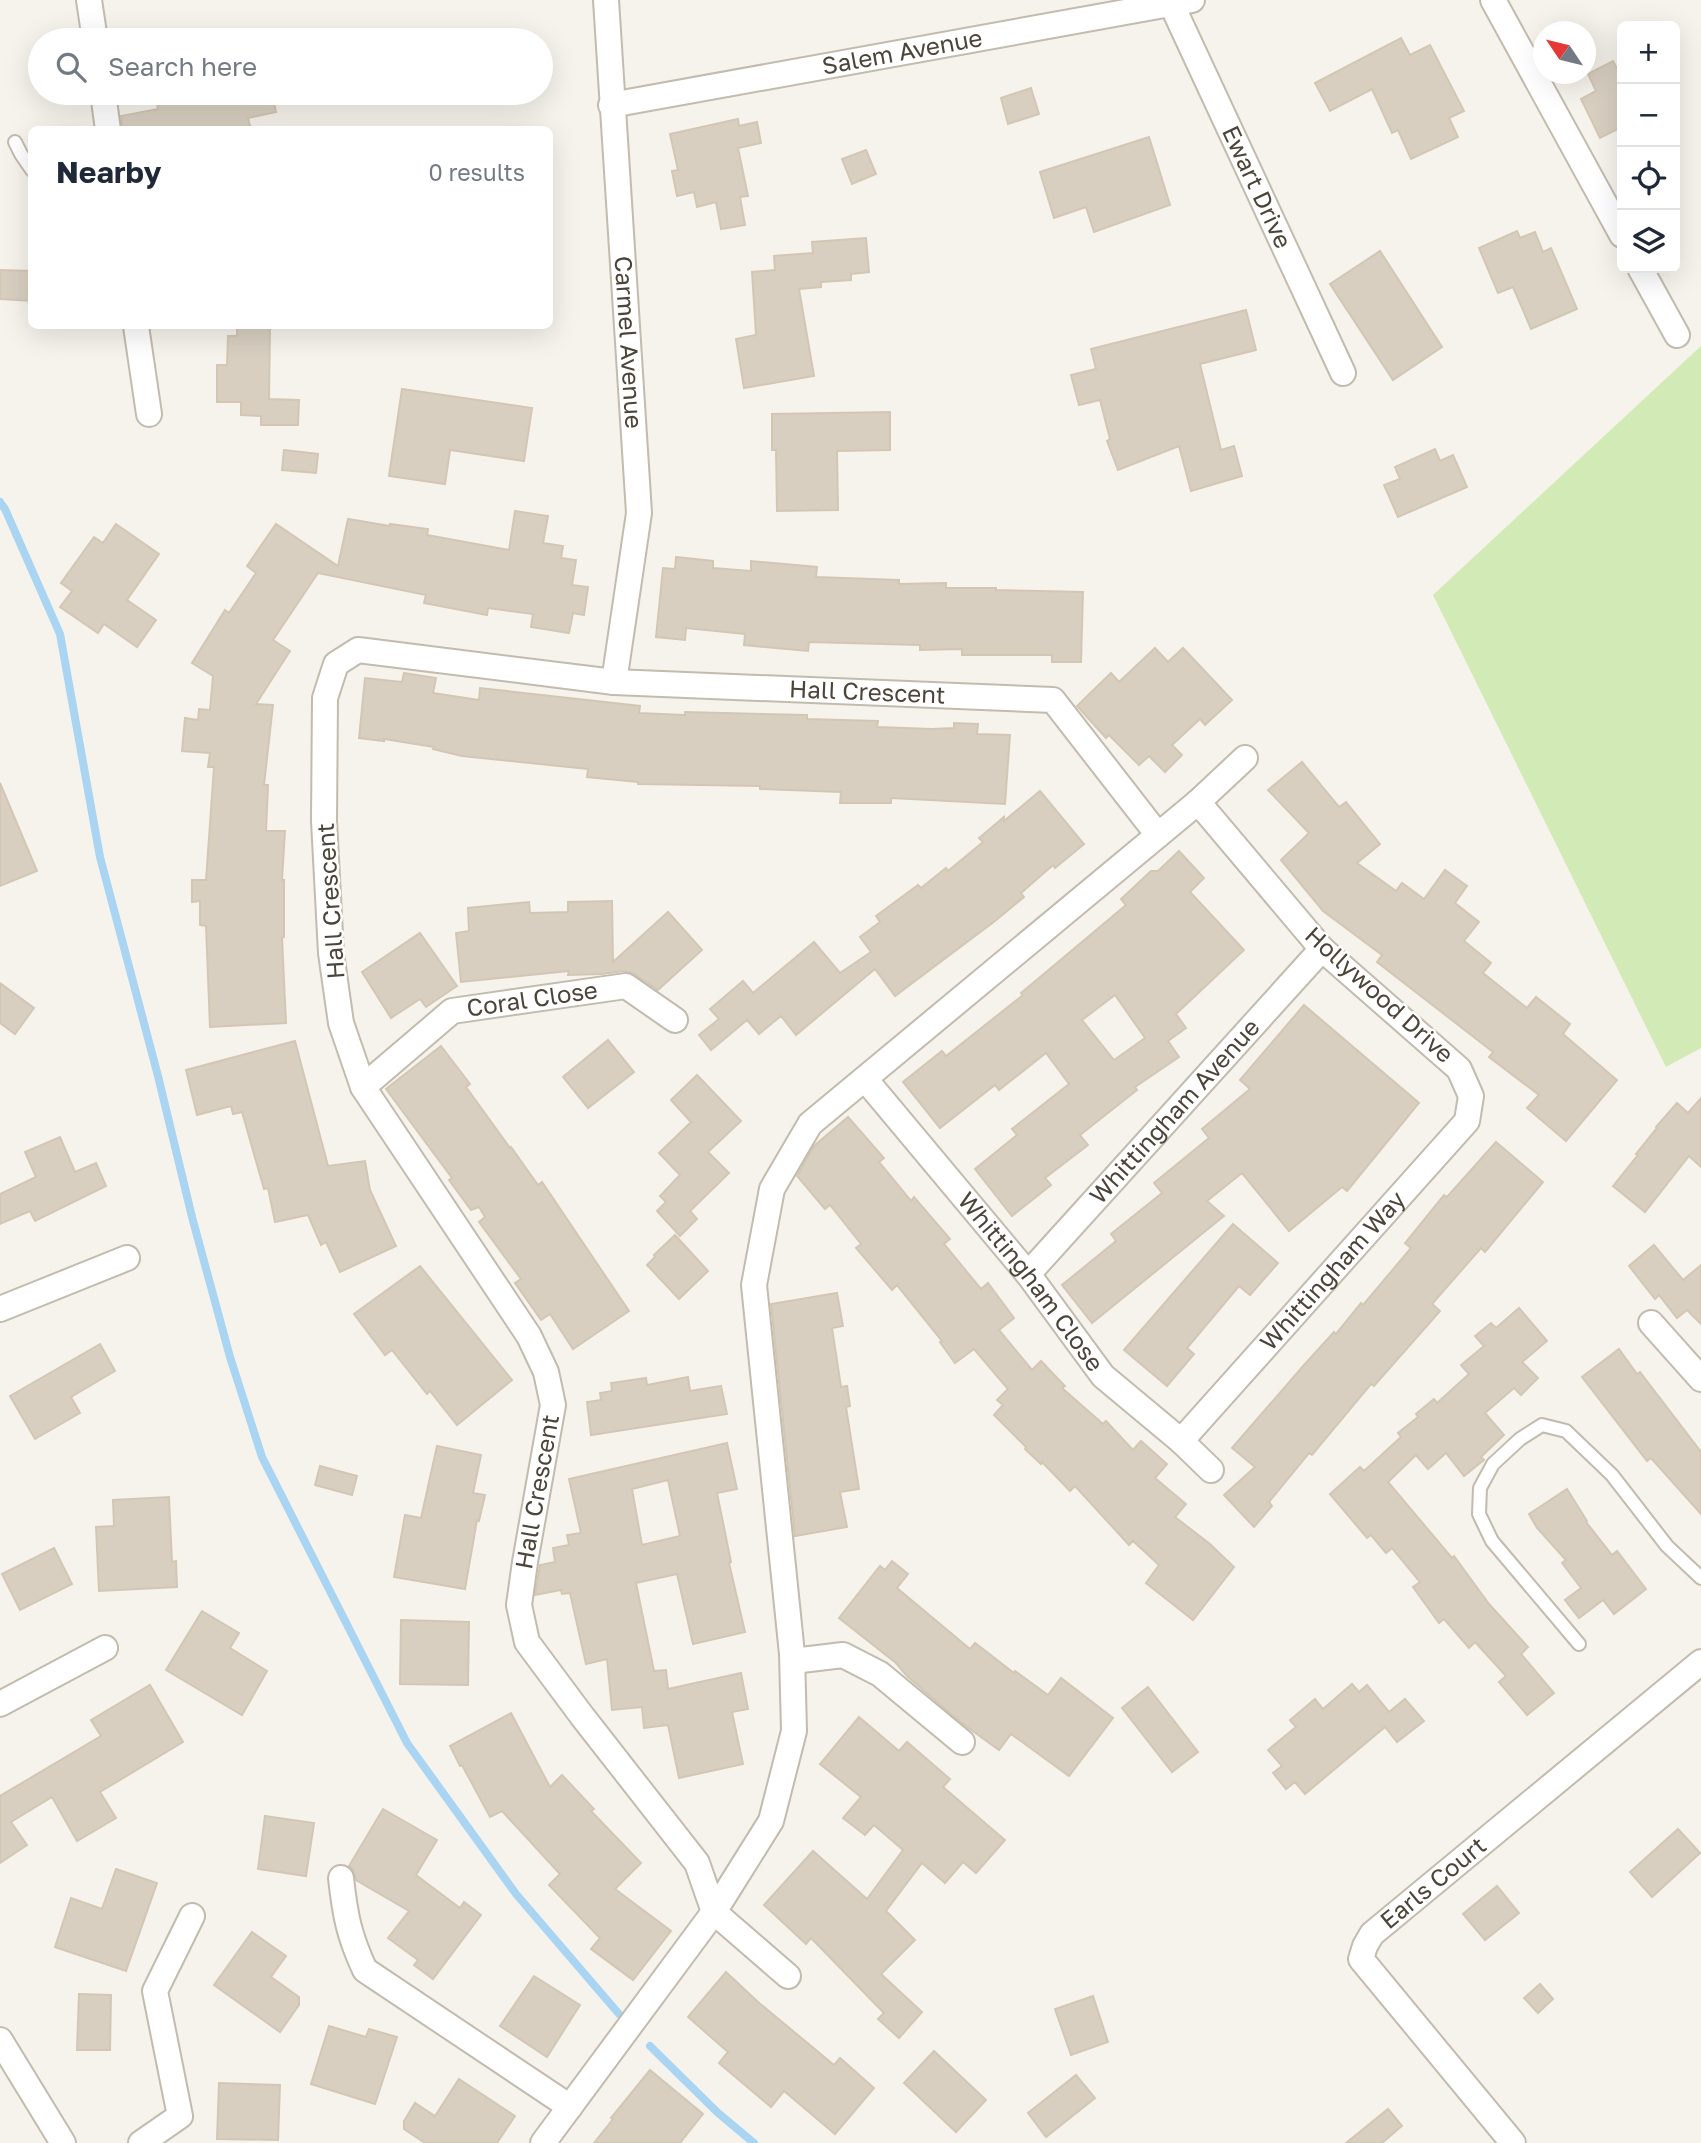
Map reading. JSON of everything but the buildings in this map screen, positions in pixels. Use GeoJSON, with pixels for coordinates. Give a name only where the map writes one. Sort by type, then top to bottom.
{"type":"FeatureCollection","features":[{"type":"Feature","properties":{"kind":"street"},"geometry":{"type":"LineString","coordinates":[[89,0],[93,28]]}},
{"type":"Feature","properties":{"kind":"street","name":"Carmel Avenue"},"geometry":{"type":"LineString","coordinates":[[606,0],[639,513],[614,682]]}},
{"type":"Feature","properties":{"kind":"street"},"geometry":{"type":"LineString","coordinates":[[1493,0],[1617,226]]}},
{"type":"Feature","properties":{"kind":"street","name":"Salem Avenue"},"geometry":{"type":"LineString","coordinates":[[611,105],[1182,1]]}},
{"type":"Feature","properties":{"kind":"street","name":"Ewart Drive"},"geometry":{"type":"LineString","coordinates":[[1182,1],[1343,373]]}},
{"type":"Feature","properties":{"kind":"street"},"geometry":{"type":"LineString","coordinates":[[105,105],[107,126]]}},
{"type":"Feature","properties":{"kind":"street"},"geometry":{"type":"LineString","coordinates":[[1643,273],[1677,335]]}},
{"type":"Feature","properties":{"kind":"street"},"geometry":{"type":"LineString","coordinates":[[136,329],[149,414]]}},
{"type":"Feature","properties":{"kind":"street","name":"Hall Crescent"},"geometry":{"type":"LineString","coordinates":[[714,1912],[697,1863],[527,1642],[519,1605],[553,1405],[546,1372],[529,1336],[363,1087],[341,1023],[331,940],[324,821],[325,698],[336,664],[358,650],[614,682],[1053,700],[1158,835]]}},
{"type":"Feature","properties":{"kind":"street"},"geometry":{"type":"LineString","coordinates":[[543,2143],[714,1912],[771,1821],[794,1731],[793,1661],[754,1285],[772,1189],[810,1124],[1198,802],[1245,758]]}},
{"type":"Feature","properties":{"kind":"street","name":"Hollywood Drive"},"geometry":{"type":"LineString","coordinates":[[1198,802],[1322,949],[1459,1069],[1471,1096]]}},
{"type":"Feature","properties":{"kind":"street","name":"Whittingham Avenue"},"geometry":{"type":"LineString","coordinates":[[1028,1274],[1322,949]]}},
{"type":"Feature","properties":{"kind":"street","name":"Coral Close"},"geometry":{"type":"LineString","coordinates":[[363,1087],[452,1011],[626,986],[675,1020]]}},
{"type":"Feature","properties":{"kind":"street","name":"Whittingham Close"},"geometry":{"type":"LineString","coordinates":[[865,1079],[1028,1274],[1103,1376],[1181,1441],[1211,1470]]}},
{"type":"Feature","properties":{"kind":"street","name":"Whittingham Way"},"geometry":{"type":"LineString","coordinates":[[1181,1441],[1467,1121],[1471,1096]]}},
{"type":"Feature","properties":{"kind":"street"},"geometry":{"type":"LineString","coordinates":[[0,1309],[127,1258]]}},
{"type":"Feature","properties":{"kind":"street"},"geometry":{"type":"LineString","coordinates":[[1651,1323],[1701,1379]]}},
{"type":"Feature","properties":{"kind":"street"},"geometry":{"type":"LineString","coordinates":[[0,1704],[105,1648]]}},
{"type":"Feature","properties":{"kind":"street"},"geometry":{"type":"LineString","coordinates":[[793,1661],[843,1655],[880,1674],[962,1742]]}},
{"type":"Feature","properties":{"kind":"street","name":"Earls Court"},"geometry":{"type":"LineString","coordinates":[[1513,2143],[1361,1959],[1365,1946],[1372,1934],[1701,1662]]}},
{"type":"Feature","properties":{"kind":"street"},"geometry":{"type":"LineString","coordinates":[[341,1878],[345,1915],[353,1944],[365,1970],[569,2107]]}},
{"type":"Feature","properties":{"kind":"street"},"geometry":{"type":"LineString","coordinates":[[714,1912],[788,1976]]}},
{"type":"Feature","properties":{"kind":"street"},"geometry":{"type":"LineString","coordinates":[[141,2143],[180,2116],[156,1991],[192,1916]]}},
{"type":"Feature","properties":{"kind":"street"},"geometry":{"type":"LineString","coordinates":[[0,2040],[63,2143]]}},
{"type":"Feature","properties":{"kind":"lane"},"geometry":{"type":"LineString","coordinates":[[15,142],[28,163]]}},
{"type":"Feature","properties":{"kind":"lane"},"geometry":{"type":"LineString","coordinates":[[1579,1644],[1492,1541],[1479,1514],[1480,1488],[1493,1464],[1520,1439],[1542,1425],[1566,1431],[1612,1475],[1667,1546],[1701,1578]]}},
{"type":"Feature","properties":{"kind":"green space"},"geometry":{"type":"Polygon","coordinates":[[[1701,346],[1701,1048],[1666,1067],[1433,595],[1701,346]]]}},
{"type":"Feature","properties":{"kind":"waterway"},"geometry":{"type":"LineString","coordinates":[[0,502],[60,634],[100,857],[192,1217],[230,1357],[262,1457],[407,1743],[516,1894],[619,2014]]}},
{"type":"Feature","properties":{"kind":"waterway"},"geometry":{"type":"LineString","coordinates":[[650,2046],[717,2112],[754,2143]]}}]}
